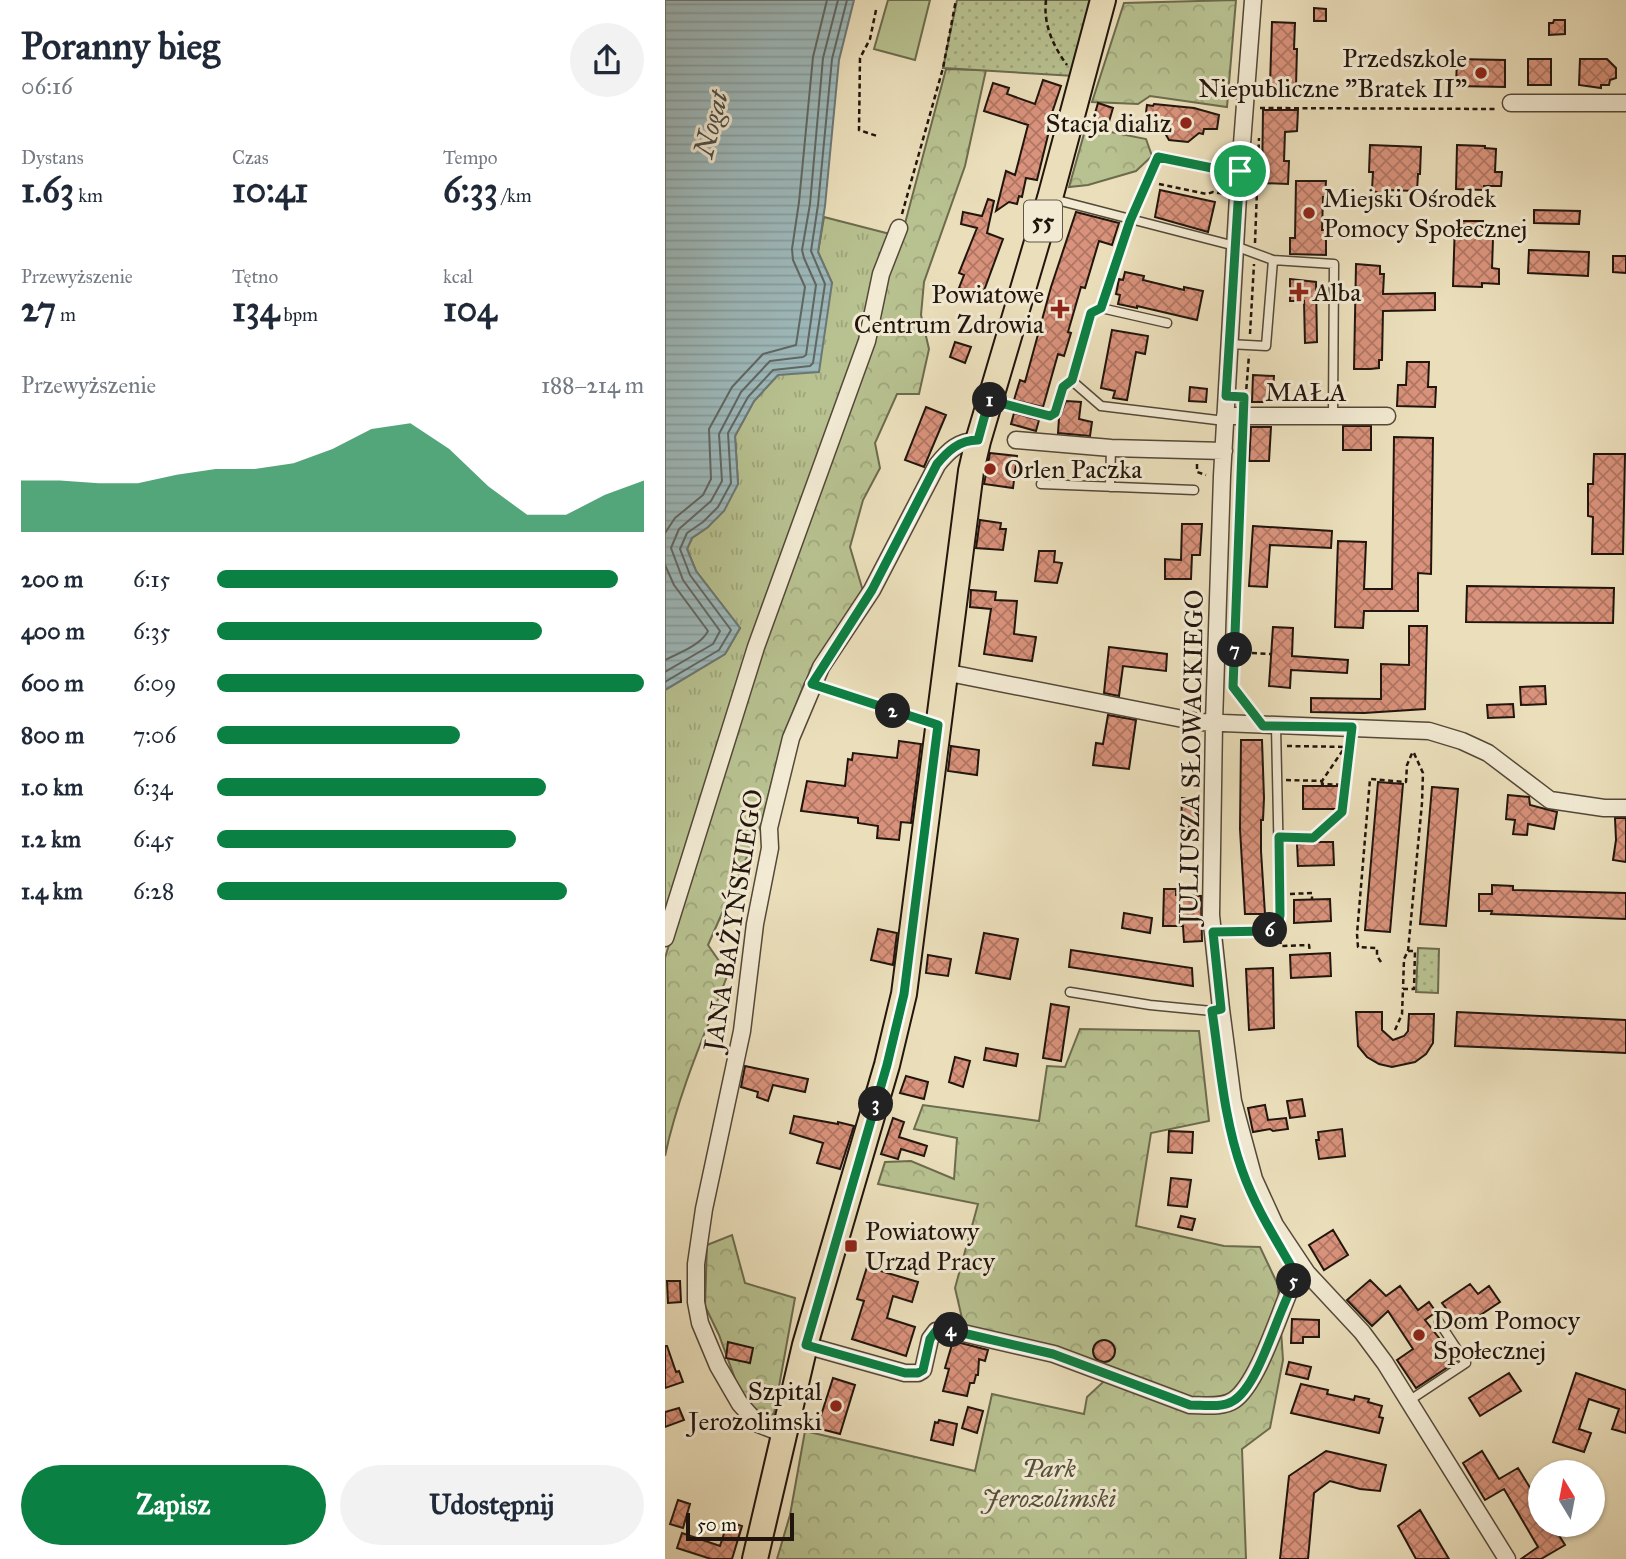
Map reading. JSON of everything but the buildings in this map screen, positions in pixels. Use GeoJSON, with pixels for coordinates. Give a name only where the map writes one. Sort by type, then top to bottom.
{"type":"FeatureCollection","features":[{"type":"Feature","properties":{"kind":"main road","name":"55"},"geometry":{"type":"LineString","coordinates":[[755,1559],[806,1345],[887,1065],[904,994],[971,471],[989,400],[1050,198],[1103,0]]}},
{"type":"Feature","properties":{"kind":"street","name":"JULIUSZA SŁOWACKIEGO"},"geometry":{"type":"LineString","coordinates":[[1253,0],[1238,196],[1222,476],[1221,724],[1213,932],[1233,1101],[1250,1166],[1275,1225],[1307,1273],[1362,1332],[1410,1400],[1507,1559]]}},
{"type":"Feature","properties":{"kind":"street"},"geometry":{"type":"LineString","coordinates":[[1515,103],[1626,103]]}},
{"type":"Feature","properties":{"kind":"street"},"geometry":{"type":"LineString","coordinates":[[665,938],[756,648],[867,341],[881,274],[899,228]]}},
{"type":"Feature","properties":{"kind":"street","name":"MAŁA"},"geometry":{"type":"LineString","coordinates":[[1225,419],[1244,416],[1387,416]]}},
{"type":"Feature","properties":{"kind":"street","name":"JANA BAŻYŃSKIEGO"},"geometry":{"type":"LineString","coordinates":[[784,1434],[758,1424],[749,1415],[718,1366],[698,1313],[696,1264],[704,1209],[742,1031],[755,924],[771,848],[769,828],[791,738],[812,684],[872,590],[937,464],[961,443],[978,440]]}},
{"type":"Feature","properties":{"kind":"street"},"geometry":{"type":"LineString","coordinates":[[1016,440],[1111,448],[1224,452]]}},
{"type":"Feature","properties":{"kind":"street"},"geometry":{"type":"LineString","coordinates":[[944,672],[1221,724],[1413,729],[1438,733],[1487,753],[1550,800],[1604,808],[1626,808]]}},
{"type":"Feature","properties":{"kind":"street"},"geometry":{"type":"LineString","coordinates":[[806,1345],[905,1373],[918,1373],[923,1370],[930,1339],[936,1331],[950,1330],[1053,1354],[1190,1405],[1215,1405],[1232,1402],[1249,1385],[1289,1292],[1295,1282],[1307,1273]]}},
{"type":"Feature","properties":{"kind":"lane"},"geometry":{"type":"LineString","coordinates":[[1101,308],[1130,221],[1158,157],[1240,171]]}},
{"type":"Feature","properties":{"kind":"lane"},"geometry":{"type":"LineString","coordinates":[[1050,198],[1130,221],[1235,246],[1273,260],[1334,264],[1333,416]]}},
{"type":"Feature","properties":{"kind":"lane"},"geometry":{"type":"LineString","coordinates":[[1229,344],[1266,346],[1273,260]]}},
{"type":"Feature","properties":{"kind":"lane"},"geometry":{"type":"LineString","coordinates":[[989,400],[1050,416],[1055,413],[1063,387],[1072,380],[1091,313],[1101,308],[1167,323]]}},
{"type":"Feature","properties":{"kind":"lane"},"geometry":{"type":"LineString","coordinates":[[1072,380],[1101,406],[1225,419]]}},
{"type":"Feature","properties":{"kind":"lane"},"geometry":{"type":"LineString","coordinates":[[1110,487],[1111,448]]}},
{"type":"Feature","properties":{"kind":"lane"},"geometry":{"type":"LineString","coordinates":[[1041,484],[1194,490]]}},
{"type":"Feature","properties":{"kind":"lane"},"geometry":{"type":"LineString","coordinates":[[812,684],[938,725]]}},
{"type":"Feature","properties":{"kind":"lane"},"geometry":{"type":"LineString","coordinates":[[1213,932],[1268,931],[1278,927],[1280,894],[1276,746],[1269,726]]}},
{"type":"Feature","properties":{"kind":"lane"},"geometry":{"type":"LineString","coordinates":[[1070,992],[1212,1011],[1221,1009]]}},
{"type":"Feature","properties":{"kind":"lane"},"geometry":{"type":"LineString","coordinates":[[1410,1400],[1466,1363],[1439,1322]]}},
{"type":"Feature","properties":{"kind":"path"},"geometry":{"type":"LineString","coordinates":[[899,228],[943,68],[956,0]]}},
{"type":"Feature","properties":{"kind":"path"},"geometry":{"type":"LineString","coordinates":[[1046,0],[1045,17],[1050,35],[1071,70]]}},
{"type":"Feature","properties":{"kind":"path"},"geometry":{"type":"LineString","coordinates":[[876,10],[870,39],[860,58],[859,130],[877,136]]}},
{"type":"Feature","properties":{"kind":"path"},"geometry":{"type":"LineString","coordinates":[[1260,108],[1512,109],[1515,103]]}},
{"type":"Feature","properties":{"kind":"path"},"geometry":{"type":"LineString","coordinates":[[1148,181],[1207,194],[1213,192],[1238,196]]}},
{"type":"Feature","properties":{"kind":"path"},"geometry":{"type":"LineString","coordinates":[[1221,724],[1233,687],[1244,416],[1244,397],[1226,396]]}},
{"type":"Feature","properties":{"kind":"path"},"geometry":{"type":"LineString","coordinates":[[1198,452],[1197,472],[1206,475],[1241,476]]}},
{"type":"Feature","properties":{"kind":"path"},"geometry":{"type":"LineString","coordinates":[[1235,652],[1271,654]]}},
{"type":"Feature","properties":{"kind":"path"},"geometry":{"type":"LineString","coordinates":[[1233,687],[1269,726]]}},
{"type":"Feature","properties":{"kind":"path"},"geometry":{"type":"LineString","coordinates":[[1279,837],[1314,840],[1342,812],[1352,727]]}},
{"type":"Feature","properties":{"kind":"path"},"geometry":{"type":"LineString","coordinates":[[1276,746],[1350,747]]}},
{"type":"Feature","properties":{"kind":"path"},"geometry":{"type":"LineString","coordinates":[[1322,781],[1345,747]]}},
{"type":"Feature","properties":{"kind":"path"},"geometry":{"type":"LineString","coordinates":[[1381,962],[1377,956],[1377,948],[1358,947],[1357,934],[1370,779],[1406,782],[1407,765],[1413,751],[1423,773],[1422,803],[1408,951],[1404,959],[1402,1014],[1395,1030]]}},
{"type":"Feature","properties":{"kind":"path"},"geometry":{"type":"LineString","coordinates":[[1277,780],[1322,781],[1322,784],[1346,785]]}},
{"type":"Feature","properties":{"kind":"path"},"geometry":{"type":"LineString","coordinates":[[1280,894],[1313,893],[1312,899]]}},
{"type":"Feature","properties":{"kind":"path"},"geometry":{"type":"LineString","coordinates":[[1278,927],[1281,946],[1310,946],[1310,952]]}},
{"type":"Feature","properties":{"kind":"path"},"geometry":{"type":"LineString","coordinates":[[1403,989],[1414,989],[1415,951],[1408,951]]}},
{"type":"Feature","properties":{"kind":"green space"},"geometry":{"type":"Polygon","coordinates":[[[888,0],[930,0],[915,60],[874,49],[888,0]]]}},
{"type":"Feature","properties":{"kind":"green space"},"geometry":{"type":"Polygon","coordinates":[[[957,0],[1093,0],[1074,76],[943,68],[957,0]]]}},
{"type":"Feature","properties":{"kind":"green space"},"geometry":{"type":"Polygon","coordinates":[[[1236,0],[1227,107],[1150,96],[1138,104],[1092,102],[1124,3],[1236,0]]]}},
{"type":"Feature","properties":{"kind":"green space"},"geometry":{"type":"Polygon","coordinates":[[[946,69],[986,70],[965,166],[924,282],[921,315],[929,349],[919,394],[897,394],[875,443],[880,468],[863,500],[850,547],[863,591],[805,682],[783,738],[761,825],[708,945],[728,974],[685,1087],[665,1156],[665,958],[728,746],[885,274],[903,231],[946,69]]]}},
{"type":"Feature","properties":{"kind":"green space"},"geometry":{"type":"Polygon","coordinates":[[[1086,127],[1146,139],[1152,156],[1136,171],[1088,185],[1069,187],[1086,127]]]}},
{"type":"Feature","properties":{"kind":"green space"},"geometry":{"type":"Polygon","coordinates":[[[824,217],[890,234],[863,340],[665,921],[665,690],[725,654],[740,628],[696,571],[687,549],[692,538],[708,527],[738,484],[735,436],[754,401],[778,375],[832,283],[818,252],[824,217]]]}},
{"type":"Feature","properties":{"kind":"green space"},"geometry":{"type":"Polygon","coordinates":[[[1418,948],[1439,949],[1438,993],[1416,992],[1418,948]]]}},
{"type":"Feature","properties":{"kind":"green space","name":"Park Jerozolimski"},"geometry":{"type":"Polygon","coordinates":[[[1080,1029],[1199,1031],[1209,1121],[1151,1133],[1136,1226],[1224,1246],[1260,1247],[1278,1285],[1283,1360],[1270,1428],[1242,1449],[1246,1559],[777,1559],[790,1515],[805,1431],[975,1471],[992,1394],[1084,1414],[1087,1397],[1114,1372],[964,1327],[955,1288],[978,1204],[878,1184],[885,1162],[911,1161],[954,1179],[957,1138],[914,1129],[923,1105],[1039,1121],[1047,1066],[1065,1067],[1080,1029]]]}},
{"type":"Feature","properties":{"kind":"green space"},"geometry":{"type":"Polygon","coordinates":[[[732,1235],[745,1283],[795,1298],[774,1414],[760,1416],[741,1395],[719,1335],[705,1306],[707,1245],[732,1235]]]}},
{"type":"Feature","properties":{"kind":"water","name":"Nogat"},"geometry":{"type":"Polygon","coordinates":[[[665,0],[854,0],[839,60],[818,252],[832,283],[819,372],[778,375],[754,401],[735,436],[738,484],[724,511],[692,538],[687,549],[696,571],[740,628],[725,654],[665,690],[665,0]]]}},
{"type":"Feature","properties":{"kind":"place","name":"Przedszkole Niepubliczne \"Bratek II\""},"geometry":{"type":"Point","coordinates":[1481,73]}},
{"type":"Feature","properties":{"kind":"place","name":"Stacja dializ"},"geometry":{"type":"Point","coordinates":[1186,123]}},
{"type":"Feature","properties":{"kind":"place","name":"Miejski Ośrodek Pomocy Społecznej"},"geometry":{"type":"Point","coordinates":[1309,213]}},
{"type":"Feature","properties":{"kind":"place","name":"Alba"},"geometry":{"type":"Point","coordinates":[1299,292]}},
{"type":"Feature","properties":{"kind":"place","name":"Powiatowe Centrum Zdrowia"},"geometry":{"type":"Point","coordinates":[1060,309]}},
{"type":"Feature","properties":{"kind":"place","name":"Orlen Paczka"},"geometry":{"type":"Point","coordinates":[990,469]}},
{"type":"Feature","properties":{"kind":"place","name":"Powiatowy Urząd Pracy"},"geometry":{"type":"Point","coordinates":[851,1246]}},
{"type":"Feature","properties":{"kind":"place","name":"Dom Pomocy Społecznej"},"geometry":{"type":"Point","coordinates":[1419,1335]}},
{"type":"Feature","properties":{"kind":"place","name":"Szpital Jerozolimski"},"geometry":{"type":"Point","coordinates":[836,1406]}},
{"type":"Feature","properties":{"kind":"route"},"geometry":{"type":"LineString","coordinates":[[1158,157],[1240,171],[1226,396],[1244,397],[1233,687],[1263,726],[1352,727],[1342,812],[1313,838],[1279,837],[1278,927],[1268,931],[1213,932],[1221,1009],[1212,1011],[1235,1150],[1264,1221],[1294,1271],[1292,1277],[1295,1282],[1249,1385],[1232,1402],[1215,1405],[1190,1405],[1053,1354],[950,1330],[936,1331],[930,1339],[923,1370],[918,1373],[905,1373],[806,1345],[887,1065],[904,994],[938,725],[812,684],[863,606],[937,464],[954,447],[967,440],[978,440],[989,400],[1050,416],[1055,413],[1063,387],[1072,380],[1091,313],[1101,308],[1130,221],[1158,157]]}}]}
